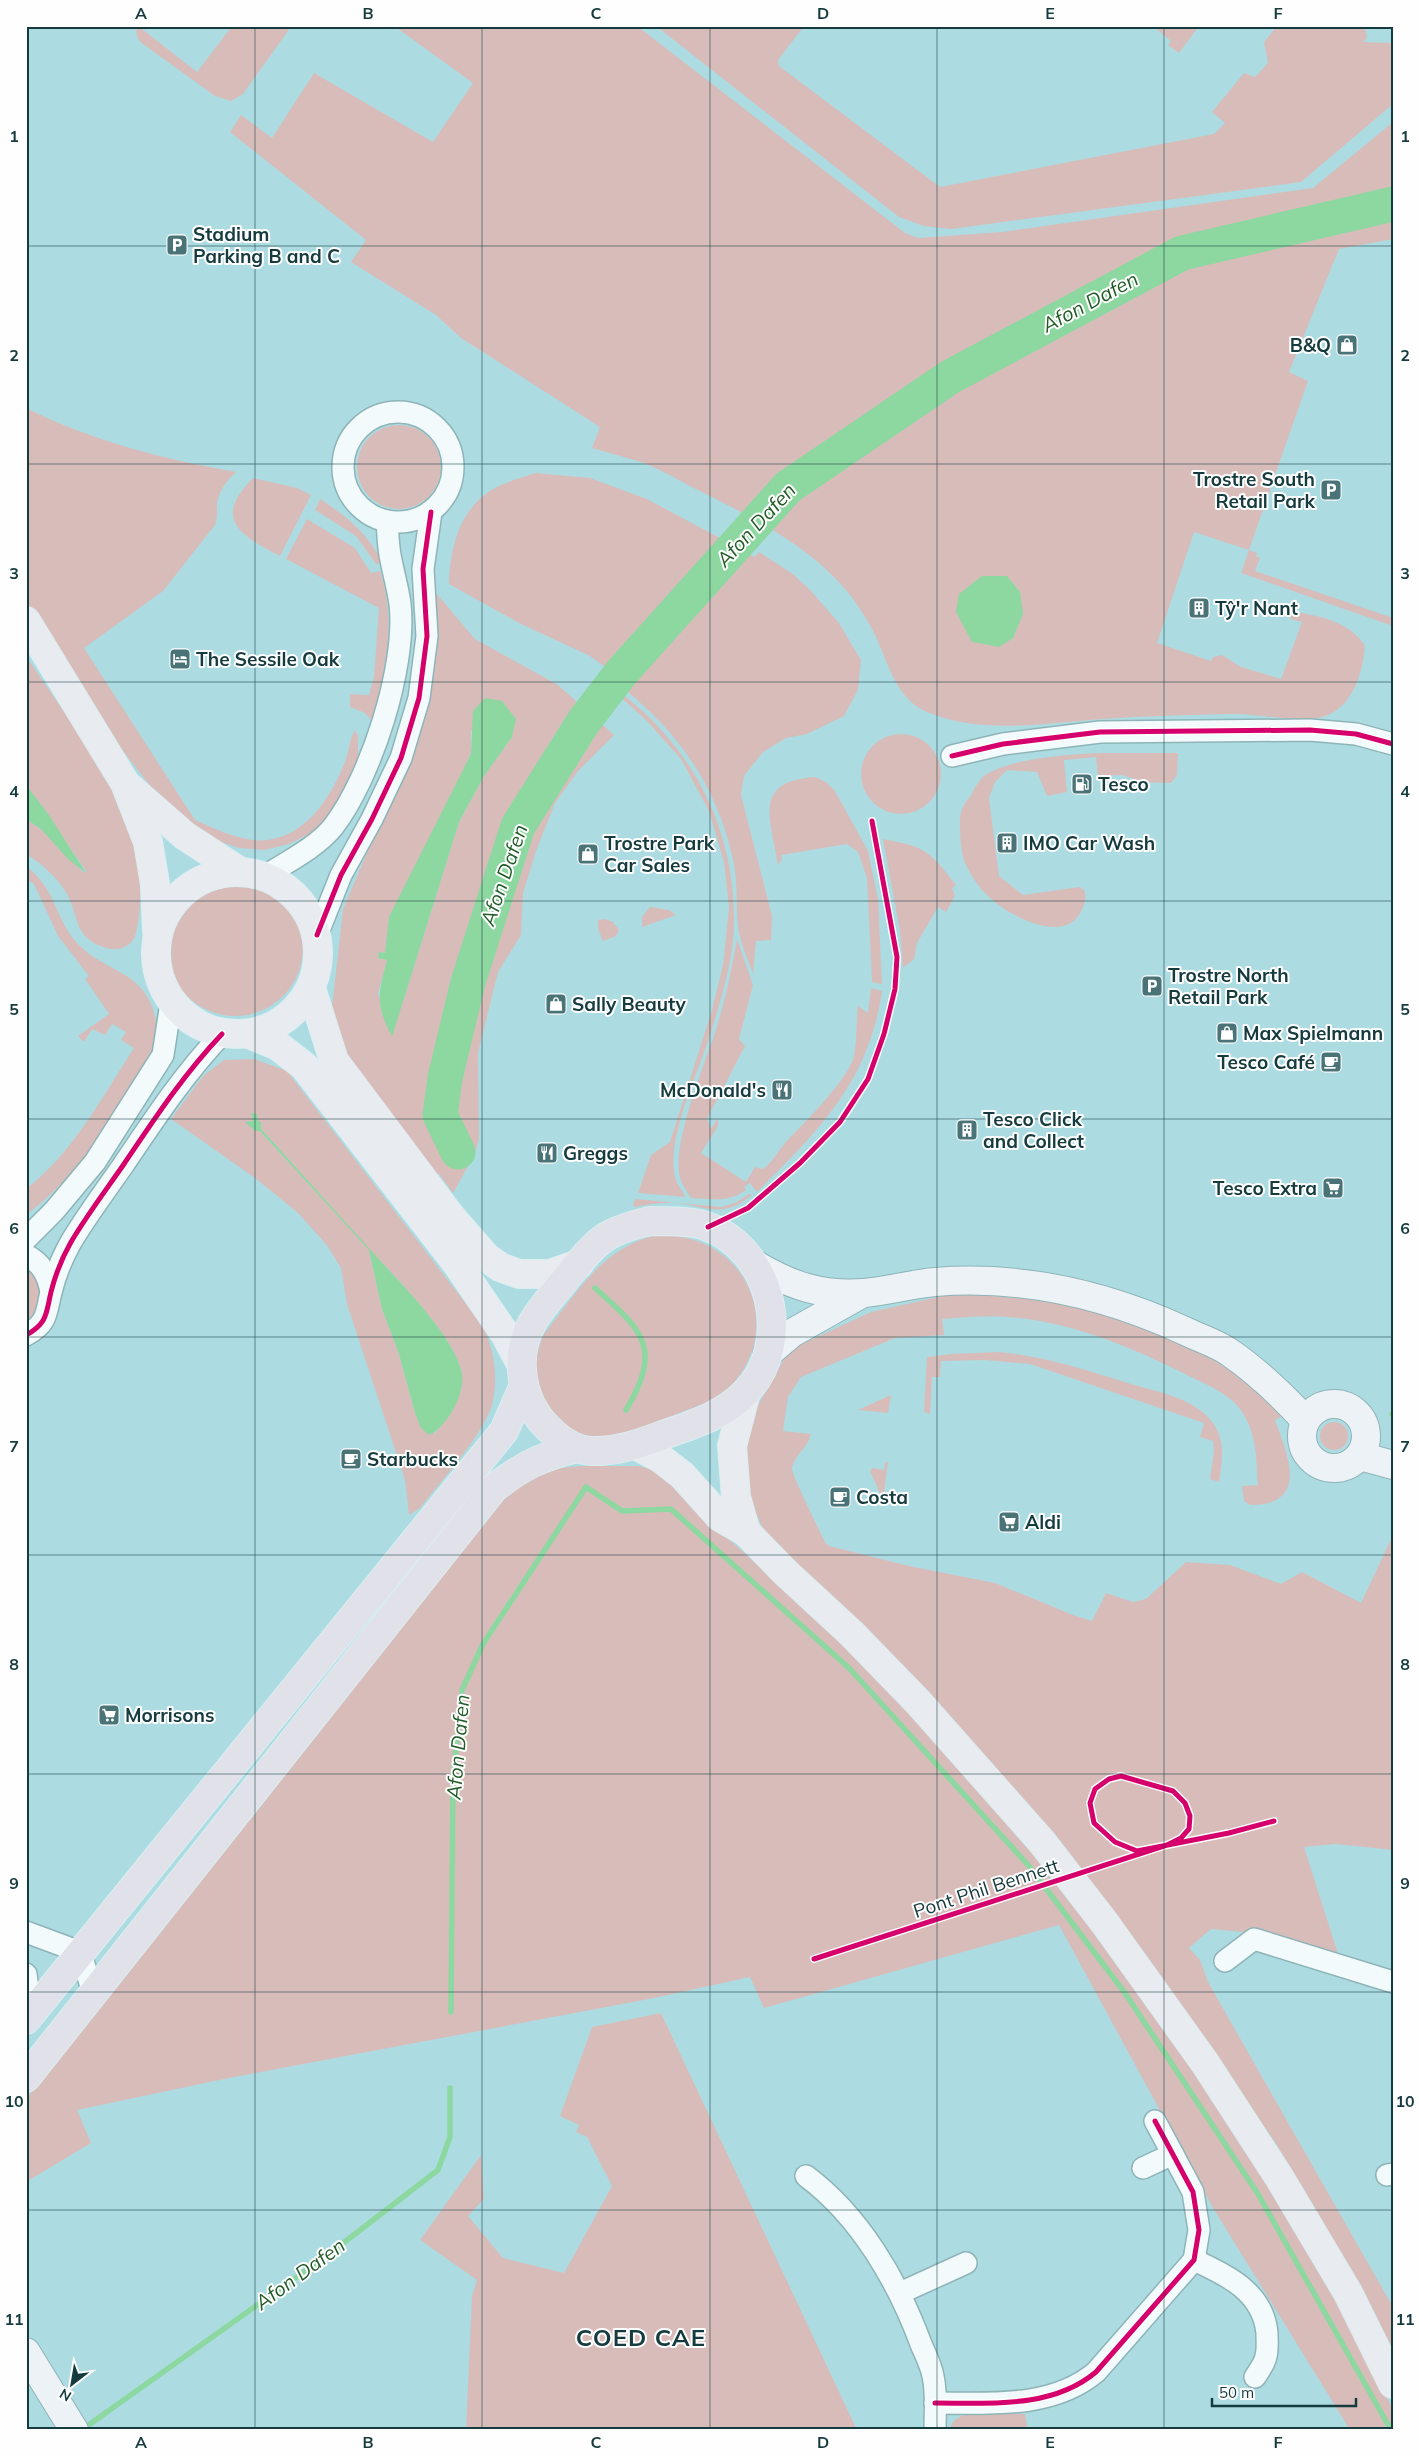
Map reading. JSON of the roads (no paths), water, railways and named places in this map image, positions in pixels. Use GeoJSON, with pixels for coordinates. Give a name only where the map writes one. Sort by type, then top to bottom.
{"type":"FeatureCollection","features":[{"type":"Feature","properties":{"kind":"highway"},"geometry":{"type":"LineString","coordinates":[[26,2020],[504,1431],[522,1374],[524,1341],[530,1326],[579,1264],[610,1234],[631,1225],[658,1221],[694,1223],[708,1227],[725,1236],[756,1265],[767,1290],[773,1311],[767,1354],[758,1374],[746,1392],[724,1410],[704,1420],[635,1445],[614,1450],[593,1451],[576,1448],[558,1438],[532,1410],[522,1374]]}},
{"type":"Feature","properties":{"kind":"highway"},"geometry":{"type":"LineString","coordinates":[[26,2078],[94,1995],[494,1488],[520,1468],[544,1457],[576,1448]]}},
{"type":"Feature","properties":{"kind":"main road"},"geometry":{"type":"LineString","coordinates":[[26,621],[125,783],[148,842],[155,884],[157,931],[155,959],[160,980],[171,1003],[197,1025],[222,1034],[249,1034],[278,1023],[296,1010],[311,988],[318,962],[317,935],[307,910],[289,890],[266,876],[239,871],[212,875],[188,887],[169,906],[157,931]]}},
{"type":"Feature","properties":{"kind":"main road"},"geometry":{"type":"LineString","coordinates":[[125,783],[185,836],[239,871]]}},
{"type":"Feature","properties":{"kind":"main road"},"geometry":{"type":"LineString","coordinates":[[311,988],[334,1061],[452,1217],[486,1257],[500,1267],[519,1274],[550,1274],[579,1264]]}},
{"type":"Feature","properties":{"kind":"main road"},"geometry":{"type":"LineString","coordinates":[[249,1034],[278,1046],[304,1066],[458,1265],[505,1334],[522,1374]]}},
{"type":"Feature","properties":{"kind":"main road"},"geometry":{"type":"LineString","coordinates":[[756,1265],[786,1283],[816,1291],[862,1293],[934,1282],[999,1280],[1056,1287],[1111,1302],[1159,1319],[1228,1351],[1272,1384],[1305,1420]]}},
{"type":"Feature","properties":{"kind":"main road"},"geometry":{"type":"LineString","coordinates":[[767,1354],[792,1333],[862,1293]]}},
{"type":"Feature","properties":{"kind":"main road"},"geometry":{"type":"LineString","coordinates":[[746,1392],[732,1446],[736,1497],[746,1532]]}},
{"type":"Feature","properties":{"kind":"main road"},"geometry":{"type":"LineString","coordinates":[[1330,1404],[1351,1408],[1365,1425],[1367,1435],[1365,1446],[1360,1456],[1344,1467],[1324,1467],[1316,1463],[1304,1448],[1302,1429],[1305,1420],[1316,1410],[1330,1404]]}},
{"type":"Feature","properties":{"kind":"main road"},"geometry":{"type":"LineString","coordinates":[[635,1445],[660,1458],[682,1475],[720,1517],[746,1532],[786,1573],[852,1634],[918,1702],[1042,1842],[1104,1922],[1205,2063],[1280,2177],[1348,2292],[1393,2384]]}},
{"type":"Feature","properties":{"kind":"main road"},"geometry":{"type":"LineString","coordinates":[[1360,1456],[1393,1465]]}},
{"type":"Feature","properties":{"kind":"main road"},"geometry":{"type":"LineString","coordinates":[[26,2352],[74,2430]]}},
{"type":"Feature","properties":{"kind":"street"},"geometry":{"type":"LineString","coordinates":[[398,412],[413,414],[427,420],[444,433],[453,452],[454,471],[447,493],[431,512],[417,519],[402,522],[387,521],[370,514],[356,503],[347,487],[343,470],[349,441],[363,425],[382,414],[398,412]]}},
{"type":"Feature","properties":{"kind":"street"},"geometry":{"type":"LineString","coordinates":[[317,935],[341,875],[372,820],[401,758],[419,698],[427,636],[423,569],[431,512]]}},
{"type":"Feature","properties":{"kind":"street"},"geometry":{"type":"LineString","coordinates":[[266,876],[332,828],[346,808],[378,739],[391,692],[399,652],[400,605],[390,554],[387,521]]}},
{"type":"Feature","properties":{"kind":"street"},"geometry":{"type":"LineString","coordinates":[[952,756],[1003,744],[1100,732],[1310,730],[1356,734],[1393,744]]}},
{"type":"Feature","properties":{"kind":"street"},"geometry":{"type":"LineString","coordinates":[[26,1239],[54,1211],[95,1162],[162,1056],[171,1003]]}},
{"type":"Feature","properties":{"kind":"street"},"geometry":{"type":"LineString","coordinates":[[51,1292],[70,1244],[175,1089],[198,1058],[222,1034]]}},
{"type":"Feature","properties":{"kind":"street"},"geometry":{"type":"LineString","coordinates":[[26,1255],[40,1265],[48,1277],[51,1292],[50,1306],[44,1320],[26,1335]]}},
{"type":"Feature","properties":{"kind":"street"},"geometry":{"type":"LineString","coordinates":[[26,1932],[80,1952],[94,1995]]}},
{"type":"Feature","properties":{"kind":"street"},"geometry":{"type":"LineString","coordinates":[[1225,1961],[1254,1939],[1393,1982]]}},
{"type":"Feature","properties":{"kind":"street"},"geometry":{"type":"LineString","coordinates":[[26,1974],[28,1989],[26,2002]]}},
{"type":"Feature","properties":{"kind":"street"},"geometry":{"type":"LineString","coordinates":[[936,2403],[996,2403],[1040,2399],[1084,2382],[1134,2330],[1194,2260],[1199,2230],[1193,2192],[1156,2121]]}},
{"type":"Feature","properties":{"kind":"street"},"geometry":{"type":"LineString","coordinates":[[1143,2168],[1173,2154]]}},
{"type":"Feature","properties":{"kind":"street"},"geometry":{"type":"LineString","coordinates":[[806,2176],[828,2193],[850,2219],[880,2260],[900,2293],[933,2376],[936,2403],[935,2430]]}},
{"type":"Feature","properties":{"kind":"street"},"geometry":{"type":"LineString","coordinates":[[1194,2260],[1235,2281],[1250,2292],[1266,2322],[1276,2360],[1255,2377]]}},
{"type":"Feature","properties":{"kind":"street"},"geometry":{"type":"LineString","coordinates":[[900,2293],[966,2263]]}},
{"type":"Feature","properties":{"kind":"waterway","name":"Afon Dafen"},"geometry":{"type":"LineString","coordinates":[[458,1152],[440,1115],[445,1078],[468,982],[518,826],[584,721],[621,673],[788,487],[950,377],[1182,253],[1393,204]]}},
{"type":"Feature","properties":{"kind":"waterway"},"geometry":{"type":"LineString","coordinates":[[664,625],[672,632]]}},
{"type":"Feature","properties":{"kind":"waterway"},"geometry":{"type":"LineString","coordinates":[[645,629],[654,636]]}},
{"type":"Feature","properties":{"kind":"waterway","name":"Afon Dafen"},"geometry":{"type":"LineString","coordinates":[[595,1288],[625,1316],[636,1329],[642,1342],[645,1355],[644,1371],[626,1410]]}},
{"type":"Feature","properties":{"kind":"waterway"},"geometry":{"type":"LineString","coordinates":[[451,2012],[453,1778],[462,1690],[483,1644],[586,1487],[622,1511],[671,1509],[849,1668],[1029,1866],[1125,1993],[1258,2194],[1391,2430]]}},
{"type":"Feature","properties":{"kind":"waterway","name":"Afon Dafen"},"geometry":{"type":"LineString","coordinates":[[90,2424],[329,2254],[438,2170],[450,2137],[450,2088]]}},
{"type":"Feature","properties":{"kind":"place","name":"Stadium Parking B and C"},"geometry":{"type":"Point","coordinates":[177,245]}},
{"type":"Feature","properties":{"kind":"place","name":"B&Q"},"geometry":{"type":"Point","coordinates":[1347,345]}},
{"type":"Feature","properties":{"kind":"place","name":"Trostre South Retail Park"},"geometry":{"type":"Point","coordinates":[1331,490]}},
{"type":"Feature","properties":{"kind":"place","name":"Tŷ'r Nant"},"geometry":{"type":"Point","coordinates":[1199,608]}},
{"type":"Feature","properties":{"kind":"place","name":"The Sessile Oak"},"geometry":{"type":"Point","coordinates":[180,659]}},
{"type":"Feature","properties":{"kind":"place","name":"Tesco"},"geometry":{"type":"Point","coordinates":[1082,784]}},
{"type":"Feature","properties":{"kind":"place","name":"IMO Car Wash"},"geometry":{"type":"Point","coordinates":[1007,843]}},
{"type":"Feature","properties":{"kind":"place","name":"Trostre Park Car Sales"},"geometry":{"type":"Point","coordinates":[588,854]}},
{"type":"Feature","properties":{"kind":"place","name":"Trostre North Retail Park"},"geometry":{"type":"Point","coordinates":[1152,986]}},
{"type":"Feature","properties":{"kind":"place","name":"Sally Beauty"},"geometry":{"type":"Point","coordinates":[556,1004]}},
{"type":"Feature","properties":{"kind":"place","name":"Max Spielmann"},"geometry":{"type":"Point","coordinates":[1227,1033]}},
{"type":"Feature","properties":{"kind":"place","name":"Tesco Café"},"geometry":{"type":"Point","coordinates":[1331,1062]}},
{"type":"Feature","properties":{"kind":"place","name":"McDonald's"},"geometry":{"type":"Point","coordinates":[782,1090]}},
{"type":"Feature","properties":{"kind":"place","name":"Tesco Click and Collect"},"geometry":{"type":"Point","coordinates":[967,1130]}},
{"type":"Feature","properties":{"kind":"place","name":"Greggs"},"geometry":{"type":"Point","coordinates":[547,1153]}},
{"type":"Feature","properties":{"kind":"place","name":"Tesco Extra"},"geometry":{"type":"Point","coordinates":[1333,1188]}},
{"type":"Feature","properties":{"kind":"place","name":"Starbucks"},"geometry":{"type":"Point","coordinates":[351,1459]}},
{"type":"Feature","properties":{"kind":"place","name":"Costa"},"geometry":{"type":"Point","coordinates":[840,1497]}},
{"type":"Feature","properties":{"kind":"place","name":"Aldi"},"geometry":{"type":"Point","coordinates":[1009,1522]}},
{"type":"Feature","properties":{"kind":"place","name":"Morrisons"},"geometry":{"type":"Point","coordinates":[109,1715]}},
{"type":"Feature","properties":{"kind":"district","name":"COED CAE"},"geometry":{"type":"Point","coordinates":[641,2338]}}]}
